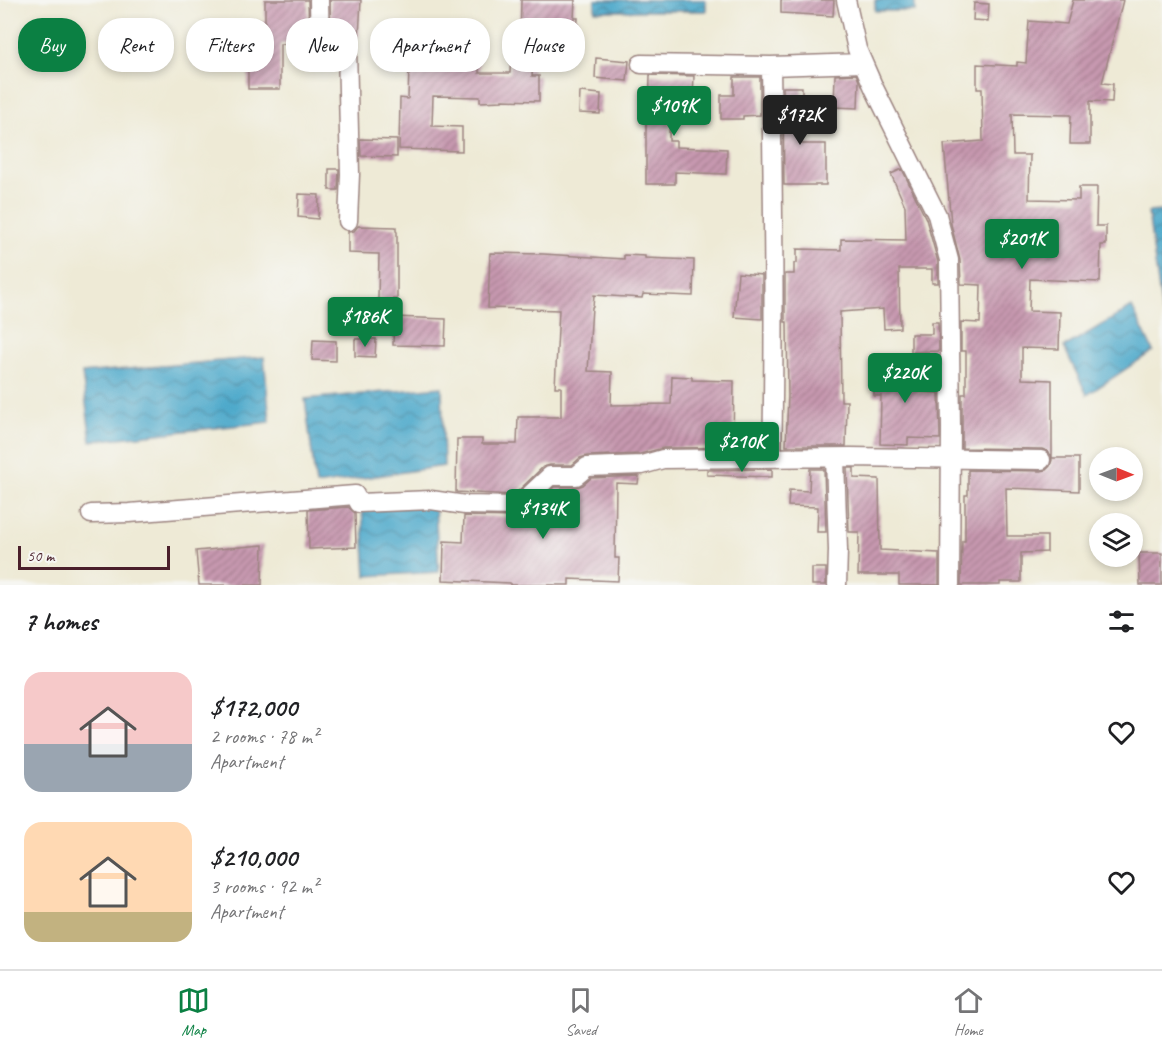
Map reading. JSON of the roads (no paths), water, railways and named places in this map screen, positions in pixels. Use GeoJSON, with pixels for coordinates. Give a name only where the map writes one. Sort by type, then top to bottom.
{"type":"FeatureCollection","features":[{"type":"Feature","properties":{"kind":"street"},"geometry":{"type":"LineString","coordinates":[[319,0],[320,49],[347,49],[350,174],[348,221]]}},
{"type":"Feature","properties":{"kind":"street"},"geometry":{"type":"LineString","coordinates":[[846,0],[857,49],[937,215],[949,260],[950,585]]}},
{"type":"Feature","properties":{"kind":"street"},"geometry":{"type":"LineString","coordinates":[[641,64],[771,66],[863,63]]}},
{"type":"Feature","properties":{"kind":"street"},"geometry":{"type":"LineString","coordinates":[[771,66],[774,270],[772,458]]}},
{"type":"Feature","properties":{"kind":"street"},"geometry":{"type":"LineString","coordinates":[[835,458],[837,585]]}},
{"type":"Feature","properties":{"kind":"street"},"geometry":{"type":"LineString","coordinates":[[91,514],[355,495],[359,503],[431,500],[465,505],[518,506],[550,476],[576,476],[587,467],[642,465],[663,459],[1041,460]]}},
{"type":"Feature","properties":{"kind":"water"},"geometry":{"type":"Polygon","coordinates":[[[595,0],[706,0],[706,11],[595,11],[595,0]]]}},
{"type":"Feature","properties":{"kind":"water"},"geometry":{"type":"Polygon","coordinates":[[[875,0],[915,0],[915,11],[875,11],[875,0]]]}},
{"type":"Feature","properties":{"kind":"water"},"geometry":{"type":"Polygon","coordinates":[[[1162,211],[1162,313],[1148,212],[1162,211]]]}},
{"type":"Feature","properties":{"kind":"water"},"geometry":{"type":"Polygon","coordinates":[[[1132,307],[1153,351],[1087,395],[1064,347],[1132,307]]]}},
{"type":"Feature","properties":{"kind":"water"},"geometry":{"type":"Polygon","coordinates":[[[264,357],[270,422],[91,441],[82,373],[264,357]]]}},
{"type":"Feature","properties":{"kind":"water"},"geometry":{"type":"Polygon","coordinates":[[[442,387],[444,466],[316,485],[305,399],[442,387]]]}},
{"type":"Feature","properties":{"kind":"water"},"geometry":{"type":"Polygon","coordinates":[[[435,505],[439,572],[366,576],[362,508],[435,505]]]}}]}
